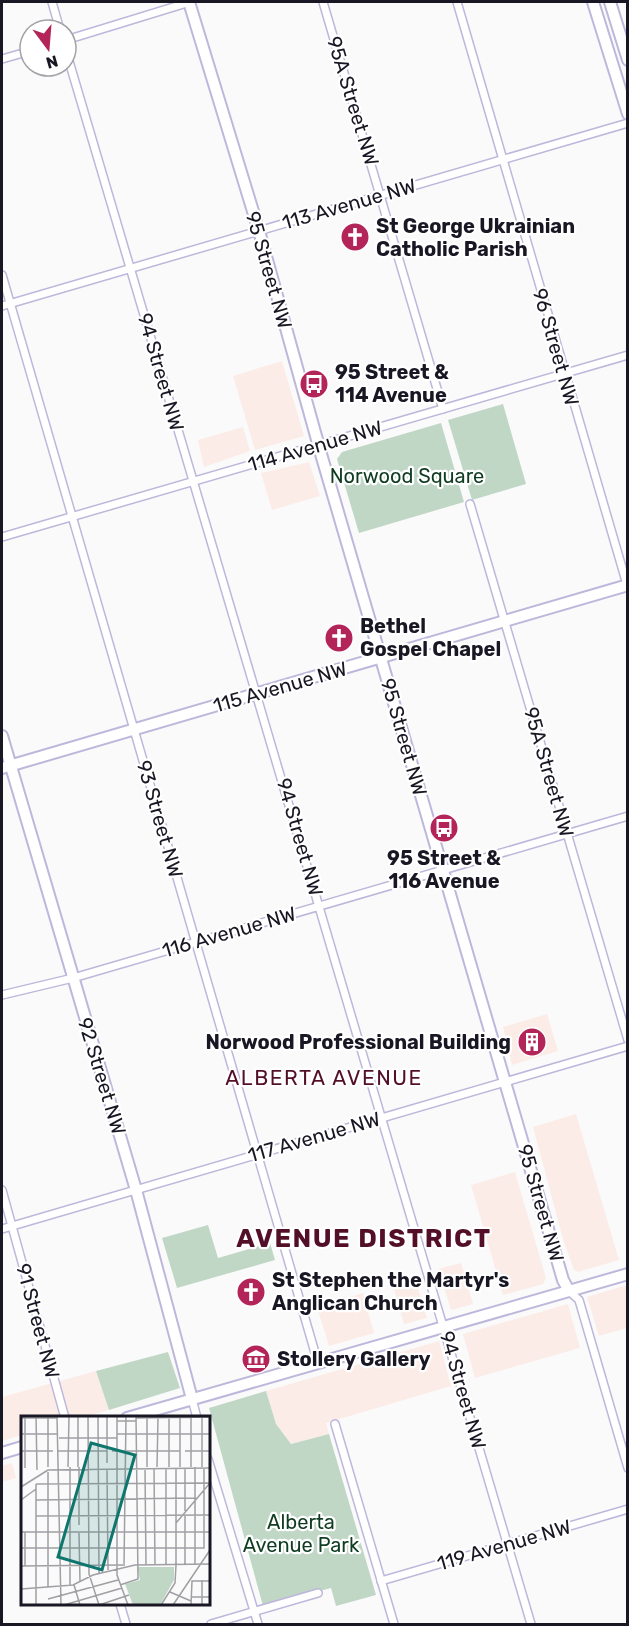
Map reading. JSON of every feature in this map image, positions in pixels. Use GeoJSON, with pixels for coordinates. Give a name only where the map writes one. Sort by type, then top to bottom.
{"type":"FeatureCollection","features":[{"type":"Feature","properties":{"kind":"street"},"geometry":{"type":"LineString","coordinates":[[52,2],[57,18]]}},
{"type":"Feature","properties":{"kind":"street"},"geometry":{"type":"LineString","coordinates":[[78,36],[190,2]]}},
{"type":"Feature","properties":{"kind":"street","name":"95 Street NW"},"geometry":{"type":"LineString","coordinates":[[190,2],[259,231],[319,445],[563,1280],[569,1291],[579,1300],[627,1468]]}},
{"type":"Feature","properties":{"kind":"street","name":"95A Street NW"},"geometry":{"type":"LineString","coordinates":[[323,2],[443,409]]}},
{"type":"Feature","properties":{"kind":"street","name":"96 Street NW"},"geometry":{"type":"LineString","coordinates":[[457,2],[504,159],[563,374],[627,586]]}},
{"type":"Feature","properties":{"kind":"street"},"geometry":{"type":"LineString","coordinates":[[593,2],[627,114]]}},
{"type":"Feature","properties":{"kind":"street"},"geometry":{"type":"LineString","coordinates":[[610,2],[627,60]]}},
{"type":"Feature","properties":{"kind":"street"},"geometry":{"type":"LineString","coordinates":[[2,59],[18,54]]}},
{"type":"Feature","properties":{"kind":"street","name":"94 Street NW"},"geometry":{"type":"LineString","coordinates":[[74,78],[132,268],[192,482],[258,693],[531,1624]]}},
{"type":"Feature","properties":{"kind":"street","name":"113 Avenue NW"},"geometry":{"type":"LineString","coordinates":[[2,306],[627,123]]}},
{"type":"Feature","properties":{"kind":"street","name":"93 Street NW"},"geometry":{"type":"LineString","coordinates":[[2,275],[318,1363]]}},
{"type":"Feature","properties":{"kind":"street","name":"114 Avenue NW"},"geometry":{"type":"LineString","coordinates":[[2,537],[627,355]]}},
{"type":"Feature","properties":{"kind":"street","name":"95A Street NW"},"geometry":{"type":"LineString","coordinates":[[470,504],[627,1040]]}},
{"type":"Feature","properties":{"kind":"street","name":"115 Avenue NW"},"geometry":{"type":"LineString","coordinates":[[6,767],[627,586]]}},
{"type":"Feature","properties":{"kind":"street","name":"92 Street NW"},"geometry":{"type":"LineString","coordinates":[[2,736],[6,767],[73,978],[136,1190],[196,1416]]}},
{"type":"Feature","properties":{"kind":"street","name":"116 Avenue NW"},"geometry":{"type":"LineString","coordinates":[[2,995],[73,978],[627,816]]}},
{"type":"Feature","properties":{"kind":"street","name":"117 Avenue NW"},"geometry":{"type":"LineString","coordinates":[[2,1229],[627,1046]]}},
{"type":"Feature","properties":{"kind":"street","name":"91 Street NW"},"geometry":{"type":"LineString","coordinates":[[2,1190],[64,1416]]}},
{"type":"Feature","properties":{"kind":"street"},"geometry":{"type":"LineString","coordinates":[[134,1416],[627,1274]]}},
{"type":"Feature","properties":{"kind":"street"},"geometry":{"type":"LineString","coordinates":[[335,1424],[394,1624]]}},
{"type":"Feature","properties":{"kind":"street"},"geometry":{"type":"LineString","coordinates":[[2,1453],[21,1447]]}},
{"type":"Feature","properties":{"kind":"street"},"geometry":{"type":"LineString","coordinates":[[210,1467],[258,1624]]}},
{"type":"Feature","properties":{"kind":"street","name":"119 Avenue NW"},"geometry":{"type":"LineString","coordinates":[[381,1581],[627,1509]]}},
{"type":"Feature","properties":{"kind":"street"},"geometry":{"type":"LineString","coordinates":[[211,1624],[318,1593]]}},
{"type":"Feature","properties":{"kind":"street"},"geometry":{"type":"LineString","coordinates":[[120,1605],[126,1624]]}},
{"type":"Feature","properties":{"kind":"shaded area"},"geometry":{"type":"Polygon","coordinates":[[[282,361],[304,436],[255,450],[233,376],[282,361]]]}},
{"type":"Feature","properties":{"kind":"shaded area"},"geometry":{"type":"Polygon","coordinates":[[[243,427],[250,451],[204,467],[198,440],[243,427]]]}},
{"type":"Feature","properties":{"kind":"shaded area"},"geometry":{"type":"Polygon","coordinates":[[[309,462],[320,496],[272,510],[261,473],[309,462]]]}},
{"type":"Feature","properties":{"kind":"shaded area"},"geometry":{"type":"Polygon","coordinates":[[[547,1014],[558,1051],[512,1065],[503,1027],[547,1014]]]}},
{"type":"Feature","properties":{"kind":"shaded area"},"geometry":{"type":"Polygon","coordinates":[[[576,1114],[619,1260],[578,1272],[574,1270],[563,1239],[533,1127],[576,1114]]]}},
{"type":"Feature","properties":{"kind":"shaded area"},"geometry":{"type":"Polygon","coordinates":[[[515,1172],[546,1278],[543,1284],[503,1295],[471,1185],[515,1172]]]}},
{"type":"Feature","properties":{"kind":"shaded area"},"geometry":{"type":"Polygon","coordinates":[[[461,1263],[473,1304],[451,1310],[438,1269],[461,1263]]]}},
{"type":"Feature","properties":{"kind":"shaded area"},"geometry":{"type":"Polygon","coordinates":[[[415,1278],[427,1318],[404,1324],[393,1285],[415,1278]]]}},
{"type":"Feature","properties":{"kind":"shaded area"},"geometry":{"type":"Polygon","coordinates":[[[627,1285],[627,1328],[599,1336],[587,1297],[627,1285]]]}},
{"type":"Feature","properties":{"kind":"shaded area"},"geometry":{"type":"Polygon","coordinates":[[[363,1293],[374,1333],[329,1346],[317,1307],[363,1293]]]}},
{"type":"Feature","properties":{"kind":"shaded area"},"geometry":{"type":"Polygon","coordinates":[[[568,1304],[580,1348],[475,1378],[463,1334],[568,1304]]]}},
{"type":"Feature","properties":{"kind":"shaded area"},"geometry":{"type":"Polygon","coordinates":[[[439,1341],[451,1386],[326,1423],[329,1434],[291,1444],[276,1424],[266,1391],[439,1341]]]}},
{"type":"Feature","properties":{"kind":"shaded area"},"geometry":{"type":"Polygon","coordinates":[[[96,1371],[109,1410],[87,1416],[21,1416],[21,1435],[2,1441],[2,1397],[96,1371]]]}},
{"type":"Feature","properties":{"kind":"shaded area"},"geometry":{"type":"Polygon","coordinates":[[[12,1463],[16,1478],[2,1482],[2,1466],[12,1463]]]}},
{"type":"Feature","properties":{"kind":"green space","name":"Norwood Square"},"geometry":{"type":"Polygon","coordinates":[[[503,404],[526,484],[472,500],[448,420],[503,404]]]}},
{"type":"Feature","properties":{"kind":"green space","name":"Norwood Square"},"geometry":{"type":"Polygon","coordinates":[[[441,423],[464,502],[359,533],[337,459],[342,452],[441,423]]]}},
{"type":"Feature","properties":{"kind":"green space"},"geometry":{"type":"Polygon","coordinates":[[[208,1225],[218,1258],[270,1243],[275,1260],[177,1288],[162,1238],[208,1225]]]}},
{"type":"Feature","properties":{"kind":"green space"},"geometry":{"type":"Polygon","coordinates":[[[168,1352],[180,1388],[109,1410],[96,1371],[168,1352]]]}},
{"type":"Feature","properties":{"kind":"green space","name":"Alberta Avenue Park"},"geometry":{"type":"Polygon","coordinates":[[[266,1391],[276,1424],[291,1444],[329,1434],[376,1595],[336,1606],[331,1588],[263,1606],[209,1408],[266,1391]]]}},
{"type":"Feature","properties":{"kind":"place","name":"St George Ukrainian Catholic Parish"},"geometry":{"type":"Point","coordinates":[355,237]}},
{"type":"Feature","properties":{"kind":"place","name":"95 Street & 114 Avenue"},"geometry":{"type":"Point","coordinates":[314,384]}},
{"type":"Feature","properties":{"kind":"place","name":"Bethel Gospel Chapel"},"geometry":{"type":"Point","coordinates":[339,638]}},
{"type":"Feature","properties":{"kind":"place","name":"95 Street & 116 Avenue"},"geometry":{"type":"Point","coordinates":[444,828]}},
{"type":"Feature","properties":{"kind":"place","name":"Norwood Professional Building"},"geometry":{"type":"Point","coordinates":[532,1042]}},
{"type":"Feature","properties":{"kind":"place","name":"St Stephen the Martyr's Anglican Church"},"geometry":{"type":"Point","coordinates":[251,1292]}},
{"type":"Feature","properties":{"kind":"place","name":"Stollery Gallery"},"geometry":{"type":"Point","coordinates":[256,1359]}},
{"type":"Feature","properties":{"kind":"district","name":"ALBERTA AVENUE"},"geometry":{"type":"Point","coordinates":[324,1078]}},
{"type":"Feature","properties":{"kind":"district","name":"AVENUE DISTRICT"},"geometry":{"type":"Point","coordinates":[364,1238]}}]}
